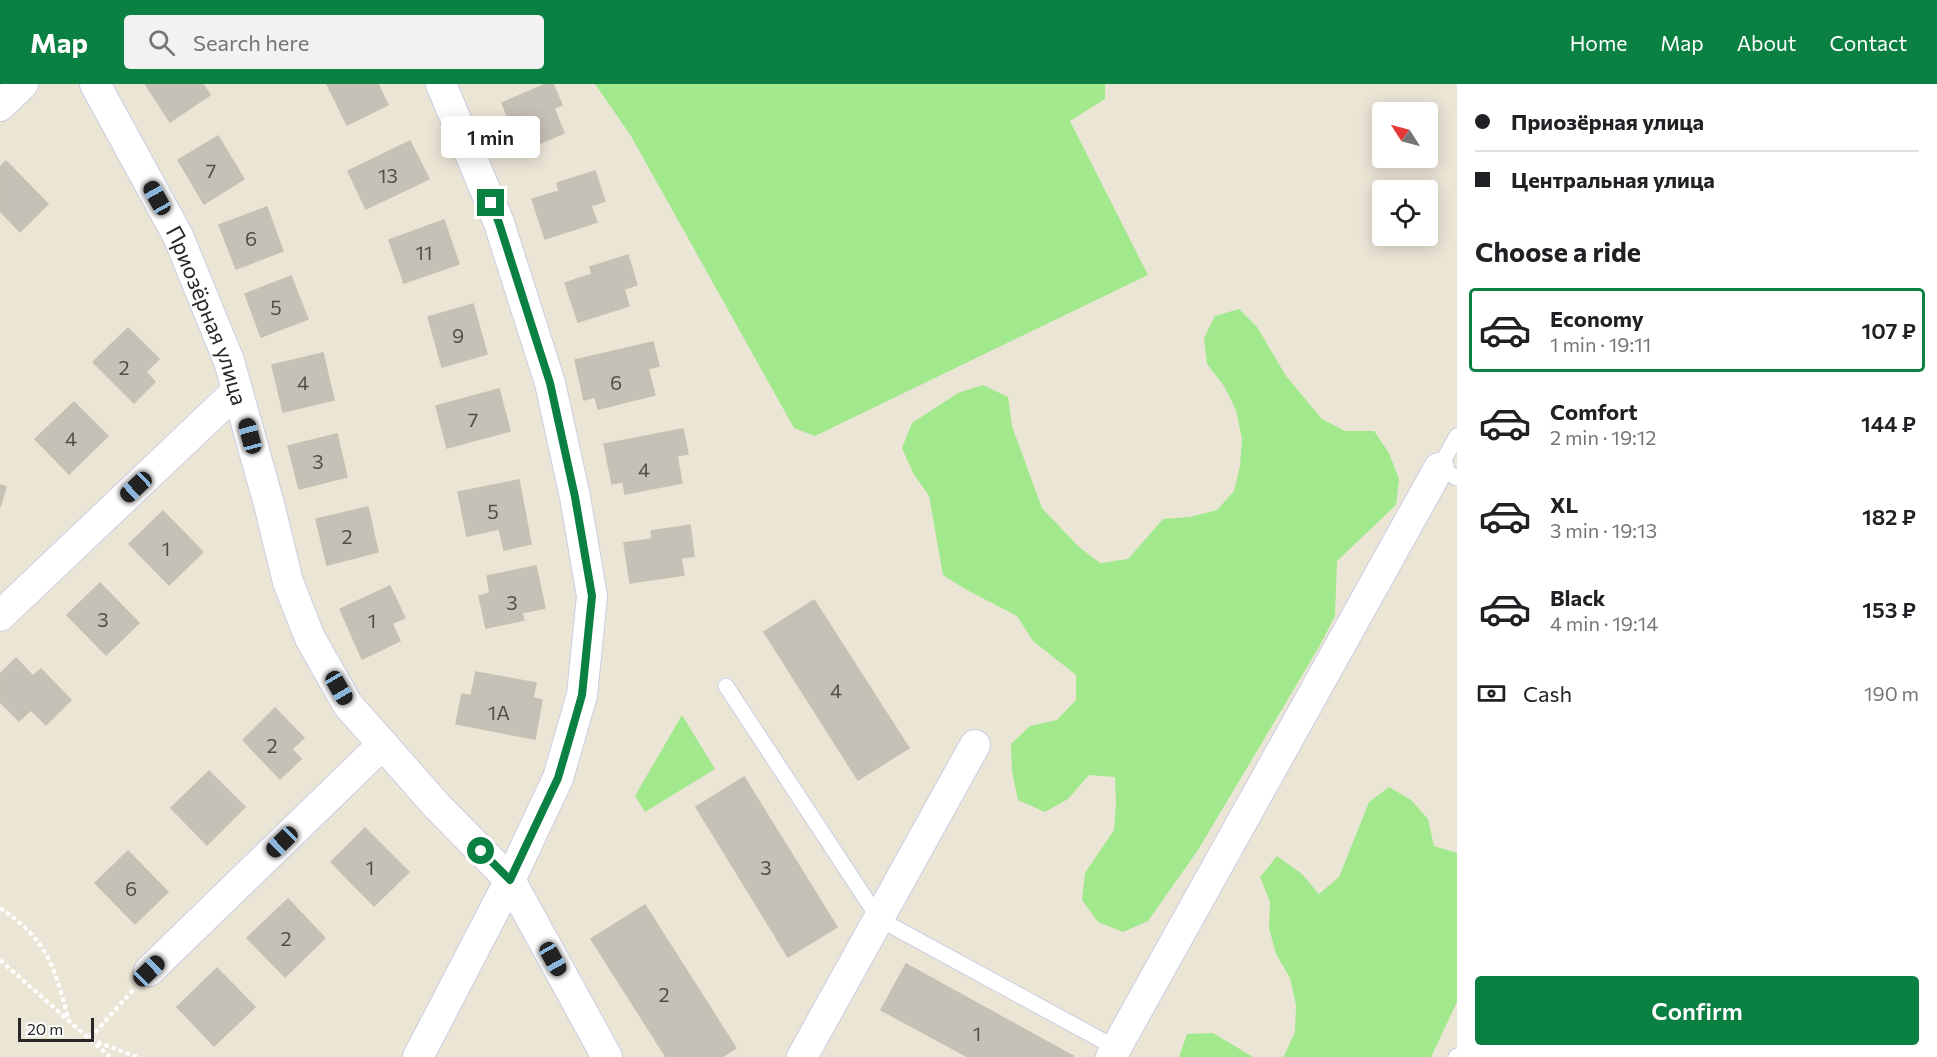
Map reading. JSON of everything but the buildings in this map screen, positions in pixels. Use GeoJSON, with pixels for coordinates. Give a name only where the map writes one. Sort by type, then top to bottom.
{"type":"FeatureCollection","features":[{"type":"Feature","properties":{"kind":"street"},"geometry":{"type":"LineString","coordinates":[[0,106],[23,84]]}},
{"type":"Feature","properties":{"kind":"street","name":"Приозёрная улица"},"geometry":{"type":"LineString","coordinates":[[95,84],[178,236],[229,361],[288,582],[310,638],[348,705],[438,807],[510,880],[607,1057]]}},
{"type":"Feature","properties":{"kind":"street"},"geometry":{"type":"LineString","coordinates":[[418,1057],[510,880],[558,778],[582,695],[592,596],[575,497],[550,383],[499,223],[441,84]]}},
{"type":"Feature","properties":{"kind":"street"},"geometry":{"type":"LineString","coordinates":[[0,616],[237,391]]}},
{"type":"Feature","properties":{"kind":"street"},"geometry":{"type":"LineString","coordinates":[[1113,1053],[1448,473]]}},
{"type":"Feature","properties":{"kind":"street"},"geometry":{"type":"LineString","coordinates":[[149,971],[383,744]]}},
{"type":"Feature","properties":{"kind":"street"},"geometry":{"type":"LineString","coordinates":[[802,1057],[975,745]]}},
{"type":"Feature","properties":{"kind":"lane"},"geometry":{"type":"LineString","coordinates":[[1448,473],[1457,436]]}},
{"type":"Feature","properties":{"kind":"lane"},"geometry":{"type":"LineString","coordinates":[[726,686],[879,919],[1113,1053]]}},
{"type":"Feature","properties":{"kind":"path"},"geometry":{"type":"LineString","coordinates":[[0,908],[22,922],[47,953],[69,1021]]}},
{"type":"Feature","properties":{"kind":"path"},"geometry":{"type":"LineString","coordinates":[[0,960],[110,1057]]}},
{"type":"Feature","properties":{"kind":"path"},"geometry":{"type":"LineString","coordinates":[[89,1039],[149,971]]}},
{"type":"Feature","properties":{"kind":"path"},"geometry":{"type":"LineString","coordinates":[[89,1039],[137,1057]]}},
{"type":"Feature","properties":{"kind":"green space"},"geometry":{"type":"Polygon","coordinates":[[[595,84],[1105,84],[1105,99],[1070,121],[1148,275],[815,436],[794,428],[631,136],[595,84]]]}},
{"type":"Feature","properties":{"kind":"green space"},"geometry":{"type":"Polygon","coordinates":[[[1239,309],[1257,327],[1286,376],[1322,419],[1345,431],[1374,431],[1389,453],[1399,479],[1396,505],[1337,561],[1335,616],[1319,647],[1198,850],[1148,921],[1123,932],[1098,922],[1082,900],[1085,873],[1114,830],[1115,777],[1089,775],[1068,799],[1045,812],[1018,800],[1012,771],[1011,744],[1030,726],[1057,720],[1076,700],[1076,675],[1033,641],[1017,616],[943,575],[929,496],[913,473],[902,448],[912,423],[958,393],[983,385],[1008,397],[1012,426],[1042,508],[1079,547],[1100,563],[1128,559],[1163,519],[1190,517],[1217,510],[1234,491],[1240,466],[1242,439],[1236,410],[1224,386],[1207,364],[1204,338],[1215,316],[1239,309]]]}},
{"type":"Feature","properties":{"kind":"green space"},"geometry":{"type":"Polygon","coordinates":[[[682,715],[715,769],[645,812],[635,796],[682,715]]]}},
{"type":"Feature","properties":{"kind":"green space"},"geometry":{"type":"Polygon","coordinates":[[[1389,787],[1411,800],[1428,819],[1434,846],[1457,853],[1457,1002],[1431,1057],[1280,1057],[1284,1056],[1295,1032],[1296,1005],[1290,978],[1276,954],[1269,928],[1270,902],[1260,877],[1277,856],[1302,874],[1319,894],[1339,877],[1369,802],[1389,787]]]}},
{"type":"Feature","properties":{"kind":"green space"},"geometry":{"type":"Polygon","coordinates":[[[1213,1033],[1253,1057],[1179,1057],[1187,1034],[1213,1033]]]}},
{"type":"Feature","properties":{"kind":"route"},"geometry":{"type":"LineString","coordinates":[[481,851],[510,880],[558,778],[582,695],[592,596],[575,497],[550,383],[491,203]]}}]}
